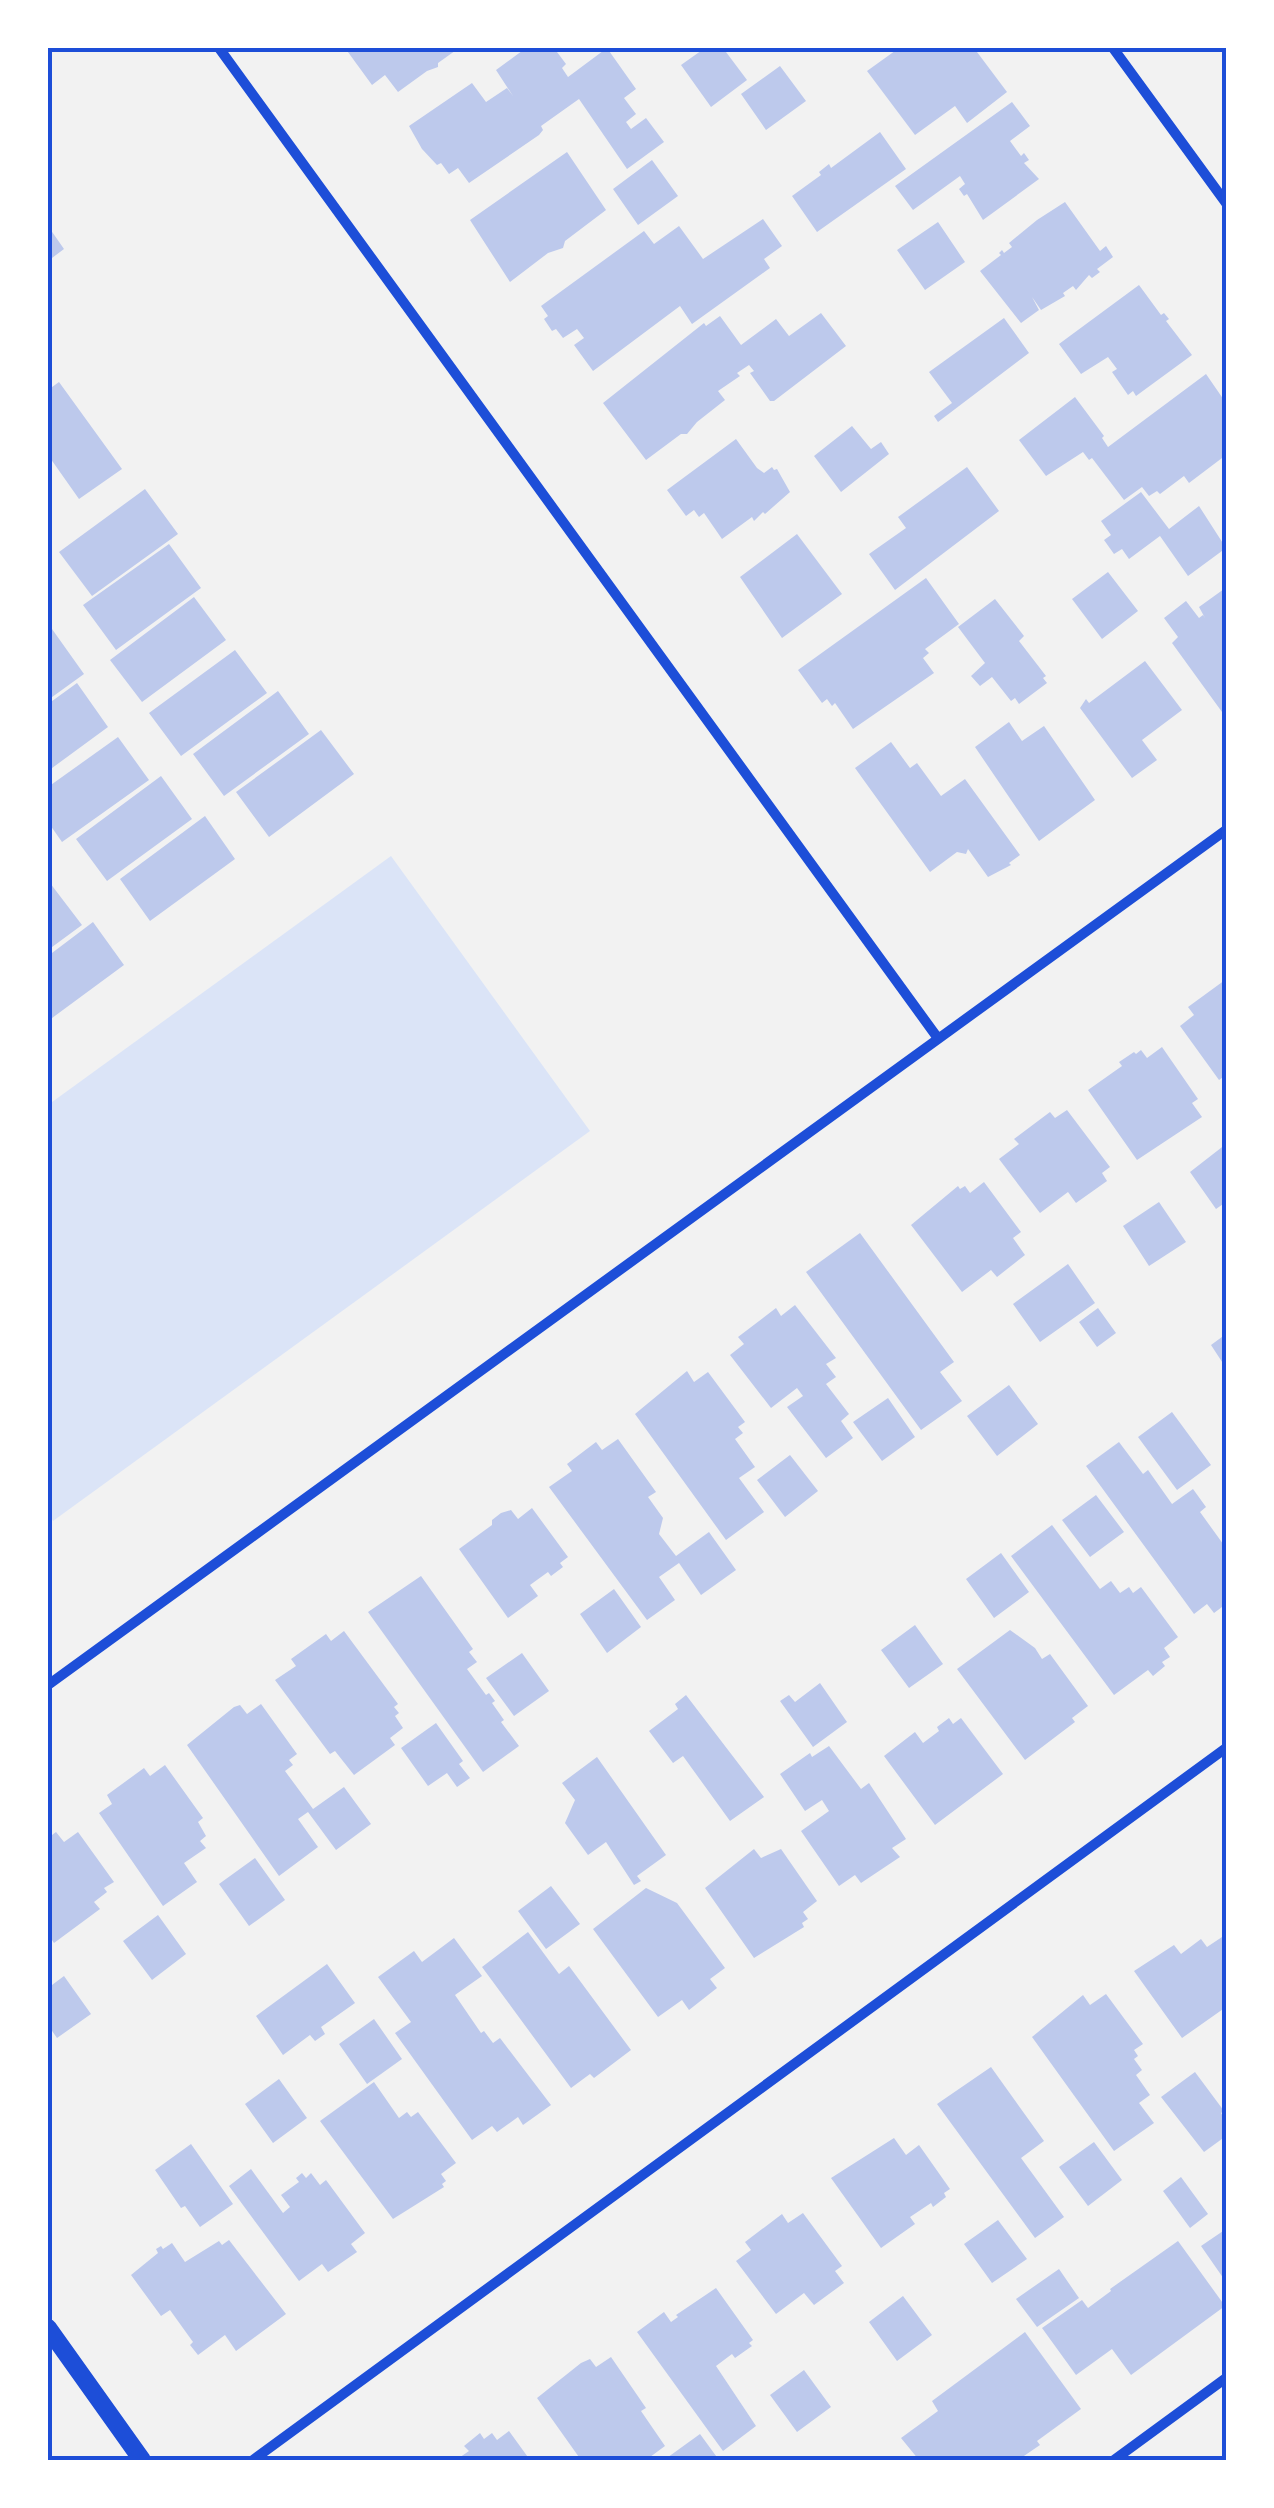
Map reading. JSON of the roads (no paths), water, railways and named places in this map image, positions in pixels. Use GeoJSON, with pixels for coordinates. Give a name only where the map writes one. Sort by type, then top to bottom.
{"type":"FeatureCollection","features":[{"type":"Feature","properties":{"kind":"street"},"geometry":{"type":"LineString","coordinates":[[219,48],[937,1037]]}},
{"type":"Feature","properties":{"kind":"street"},"geometry":{"type":"LineString","coordinates":[[1113,48],[1226,203]]}},
{"type":"Feature","properties":{"kind":"street"},"geometry":{"type":"LineString","coordinates":[[48,1685],[1226,830]]}},
{"type":"Feature","properties":{"kind":"street"},"geometry":{"type":"LineString","coordinates":[[253,2460],[1226,1748]]}},
{"type":"Feature","properties":{"kind":"street"},"geometry":{"type":"LineString","coordinates":[[48,2328],[142,2460]]}},
{"type":"Feature","properties":{"kind":"street"},"geometry":{"type":"LineString","coordinates":[[1114,2460],[1226,2378]]}}]}
